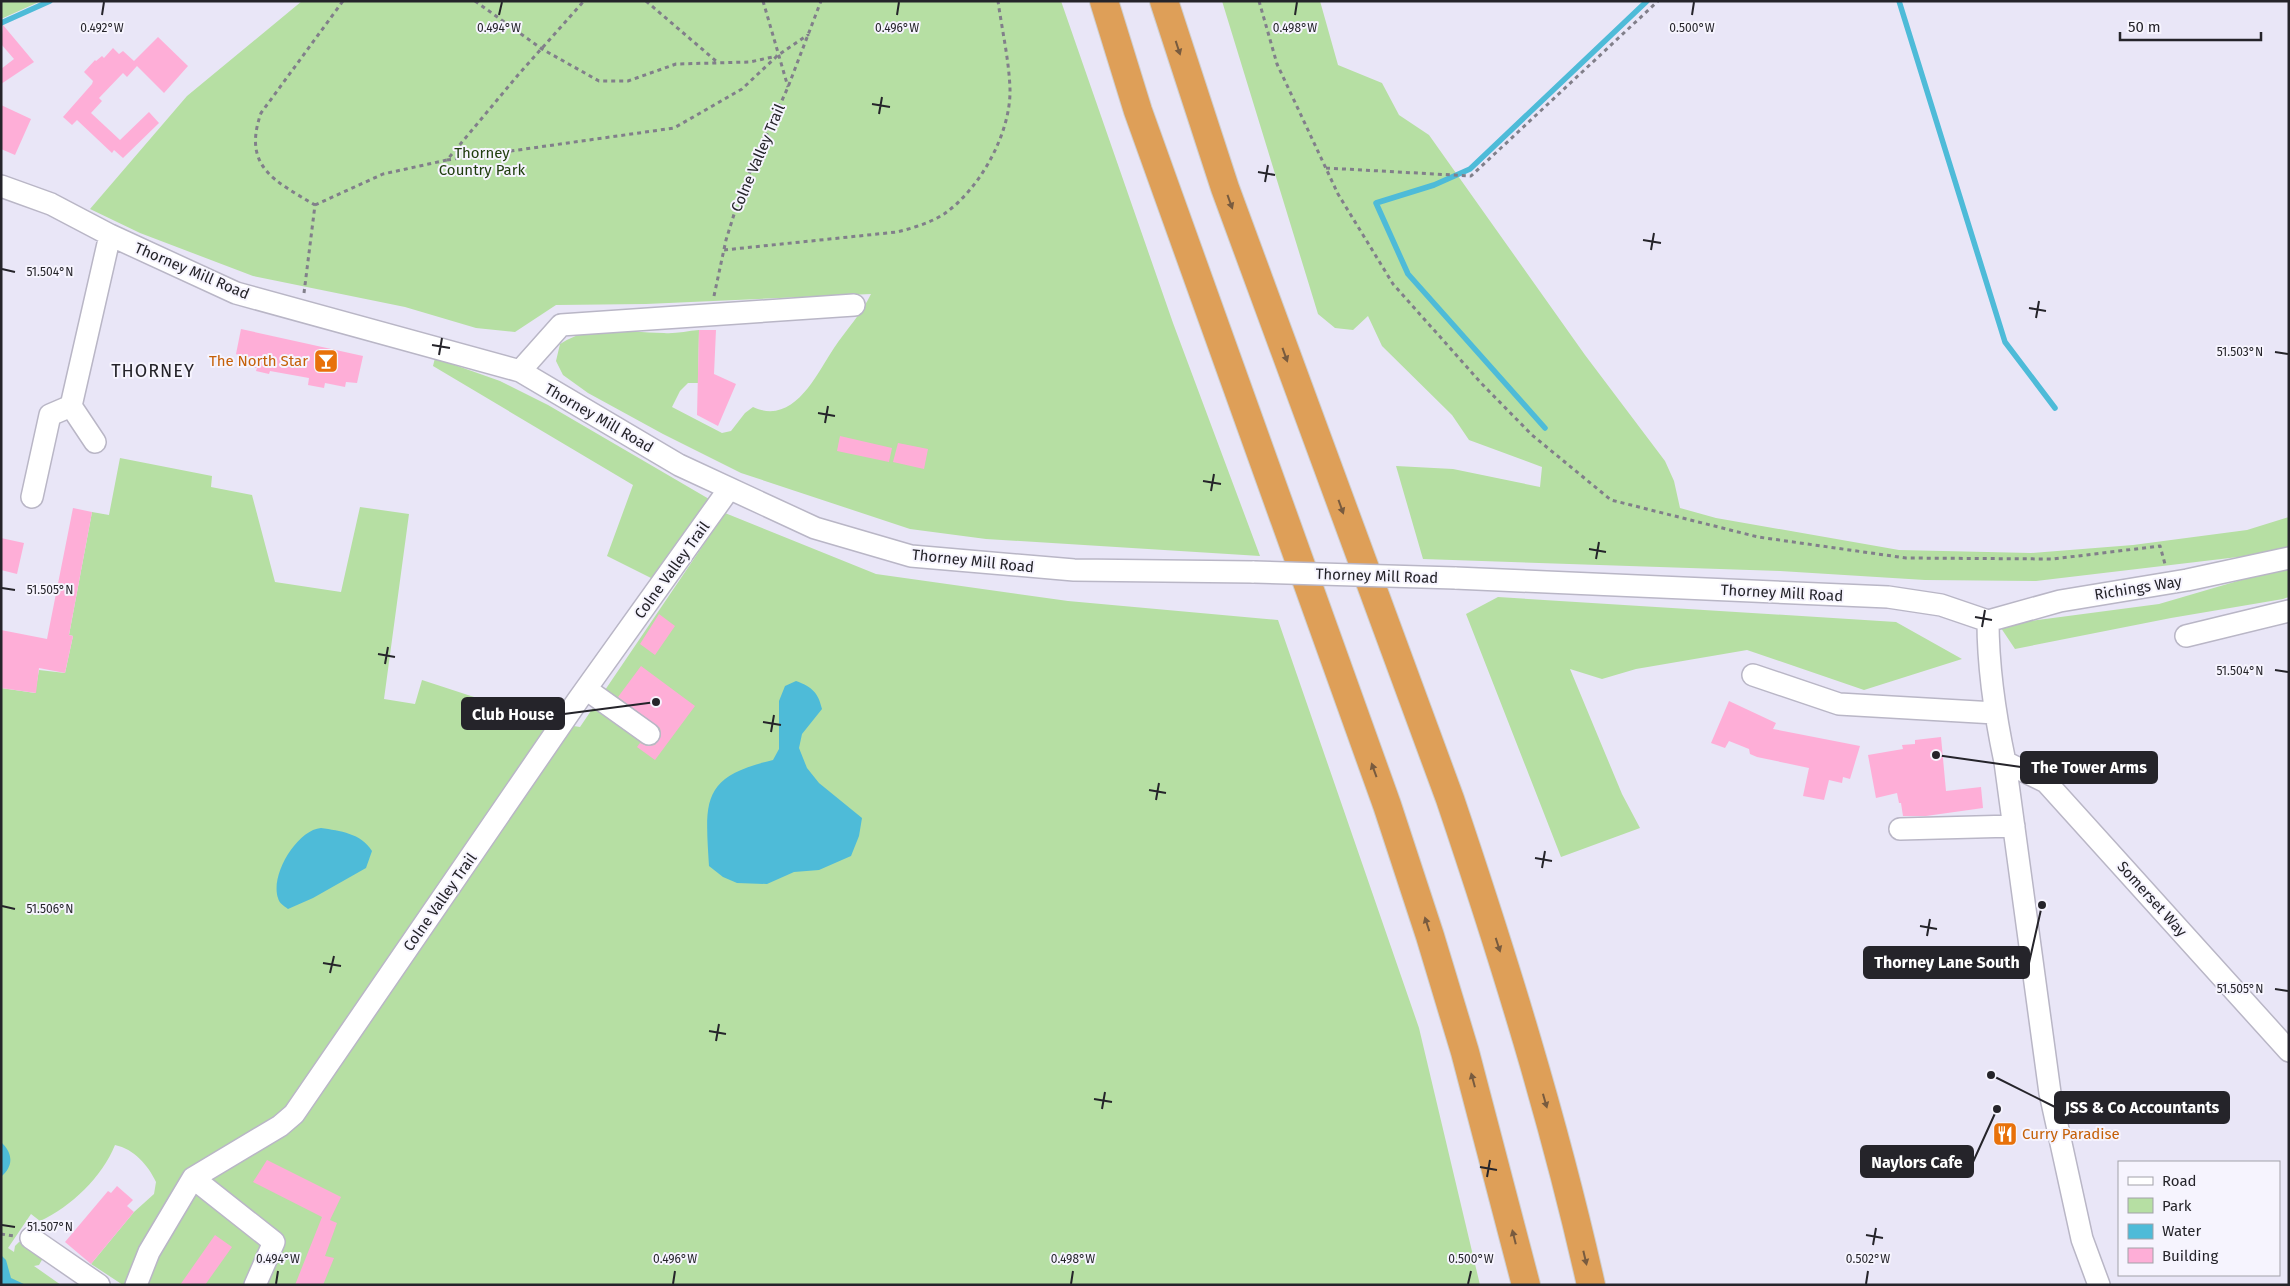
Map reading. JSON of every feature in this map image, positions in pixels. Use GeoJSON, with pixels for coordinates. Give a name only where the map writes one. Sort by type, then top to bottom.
{"type":"FeatureCollection","features":[{"type":"Feature","properties":{"kind":"highway"},"geometry":{"type":"LineString","coordinates":[[1104,1],[1144,130],[1387,805],[1430,936],[1465,1052],[1526,1285]]}},
{"type":"Feature","properties":{"kind":"highway"},"geometry":{"type":"LineString","coordinates":[[1164,1],[1229,197],[1462,835],[1520,1014],[1551,1125],[1591,1285]]}},
{"type":"Feature","properties":{"kind":"street","name":"Thorney Mill Road"},"geometry":{"type":"LineString","coordinates":[[1,186],[51,204],[110,235],[236,293],[520,372],[727,493],[815,528],[911,556],[1074,570],[1254,572],[1455,578],[1888,598],[1941,605],[1988,620]]}},
{"type":"Feature","properties":{"kind":"street"},"geometry":{"type":"LineString","coordinates":[[96,442],[71,406],[110,235]]}},
{"type":"Feature","properties":{"kind":"street"},"geometry":{"type":"LineString","coordinates":[[520,372],[561,325],[854,305]]}},
{"type":"Feature","properties":{"kind":"street"},"geometry":{"type":"LineString","coordinates":[[32,497],[50,416],[71,406]]}},
{"type":"Feature","properties":{"kind":"street","name":"Colne Valley Trail"},"geometry":{"type":"LineString","coordinates":[[136,1285],[149,1252],[193,1178],[280,1126],[294,1114],[586,689],[727,493]]}},
{"type":"Feature","properties":{"kind":"street","name":"Richings Way"},"geometry":{"type":"LineString","coordinates":[[1988,620],[2060,601],[2170,583],[2289,558]]}},
{"type":"Feature","properties":{"kind":"street"},"geometry":{"type":"LineString","coordinates":[[2186,636],[2289,611]]}},
{"type":"Feature","properties":{"kind":"street"},"geometry":{"type":"LineString","coordinates":[[1988,620],[1988,657],[1995,713],[2005,762],[2050,1093],[2082,1239],[2099,1285]]}},
{"type":"Feature","properties":{"kind":"street"},"geometry":{"type":"LineString","coordinates":[[1753,675],[1839,704],[1995,713]]}},
{"type":"Feature","properties":{"kind":"street"},"geometry":{"type":"LineString","coordinates":[[586,689],[649,734]]}},
{"type":"Feature","properties":{"kind":"street","name":"Somerset Way"},"geometry":{"type":"LineString","coordinates":[[2005,762],[2046,782],[2289,1050]]}},
{"type":"Feature","properties":{"kind":"street"},"geometry":{"type":"LineString","coordinates":[[1900,829],[2014,826]]}},
{"type":"Feature","properties":{"kind":"street"},"geometry":{"type":"LineString","coordinates":[[193,1178],[274,1242],[255,1285]]}},
{"type":"Feature","properties":{"kind":"street"},"geometry":{"type":"LineString","coordinates":[[32,1238],[99,1285]]}},
{"type":"Feature","properties":{"kind":"path"},"geometry":{"type":"LineString","coordinates":[[315,205],[279,184],[261,168],[256,153],[256,125],[261,113],[343,1]]}},
{"type":"Feature","properties":{"kind":"path"},"geometry":{"type":"LineString","coordinates":[[475,1],[542,49],[599,81],[628,81],[676,64],[750,62],[777,56]]}},
{"type":"Feature","properties":{"kind":"path"},"geometry":{"type":"LineString","coordinates":[[447,160],[584,1]]}},
{"type":"Feature","properties":{"kind":"path"},"geometry":{"type":"LineString","coordinates":[[646,1],[716,62]]}},
{"type":"Feature","properties":{"kind":"path"},"geometry":{"type":"LineString","coordinates":[[763,1],[777,56],[788,87]]}},
{"type":"Feature","properties":{"kind":"path","name":"Colne Valley Trail"},"geometry":{"type":"LineString","coordinates":[[711,305],[724,250],[741,192],[788,87],[821,1]]}},
{"type":"Feature","properties":{"kind":"path"},"geometry":{"type":"LineString","coordinates":[[724,250],[897,232],[922,225],[944,214],[982,174],[1001,140],[1008,113],[1010,89],[998,1]]}},
{"type":"Feature","properties":{"kind":"path"},"geometry":{"type":"LineString","coordinates":[[1259,1],[1277,64],[1338,194],[1393,284],[1482,384],[1532,435],[1611,500],[1758,538],[1906,558],[2053,559],[2160,546],[2170,583]]}},
{"type":"Feature","properties":{"kind":"path"},"geometry":{"type":"LineString","coordinates":[[1326,168],[1471,176],[1658,1]]}},
{"type":"Feature","properties":{"kind":"path"},"geometry":{"type":"LineString","coordinates":[[315,205],[383,174],[447,160],[674,128],[742,89],[777,56],[810,33]]}},
{"type":"Feature","properties":{"kind":"path"},"geometry":{"type":"LineString","coordinates":[[301,311],[315,205]]}},
{"type":"Feature","properties":{"kind":"green space"},"geometry":{"type":"Polygon","coordinates":[[[1,1],[41,1],[1,19],[1,1]]]}},
{"type":"Feature","properties":{"kind":"green space","name":"Thorney Country Park"},"geometry":{"type":"Polygon","coordinates":[[[302,1],[1061,1],[1173,323],[1260,556],[986,539],[910,529],[741,473],[663,434],[588,393],[563,375],[556,361],[560,344],[587,332],[611,330],[677,333],[699,330],[698,383],[688,383],[680,391],[672,407],[722,433],[731,431],[745,413],[753,407],[768,411],[780,410],[792,404],[802,395],[859,315],[871,294],[646,304],[556,305],[515,332],[476,328],[405,307],[253,276],[140,233],[90,209],[187,96],[302,1]]]}},
{"type":"Feature","properties":{"kind":"green space"},"geometry":{"type":"Polygon","coordinates":[[[1222,1],[1320,1],[1338,65],[1382,83],[1399,115],[1429,135],[1585,355],[1665,461],[1674,481],[1680,508],[1716,518],[1899,550],[2031,553],[2133,545],[2247,530],[2289,517],[2289,547],[2255,555],[2036,581],[1925,580],[1780,571],[1423,559],[1396,466],[1453,469],[1540,487],[1542,467],[1469,440],[1452,415],[1382,346],[1368,316],[1353,330],[1335,328],[1318,314],[1222,1]]]}},
{"type":"Feature","properties":{"kind":"green space"},"geometry":{"type":"Polygon","coordinates":[[[435,358],[500,381],[548,405],[709,499],[653,579],[607,556],[633,485],[433,366],[435,358]]]}},
{"type":"Feature","properties":{"kind":"green space"},"geometry":{"type":"Polygon","coordinates":[[[120,458],[212,476],[211,487],[252,495],[275,582],[341,592],[360,507],[409,514],[384,699],[415,704],[422,680],[554,723],[580,727],[725,513],[876,574],[1068,601],[1278,620],[1419,1028],[1480,1285],[123,1285],[91,1264],[134,1212],[154,1194],[156,1182],[140,1159],[128,1150],[115,1145],[102,1168],[84,1190],[63,1208],[40,1221],[31,1214],[8,1248],[14,1252],[15,1246],[19,1242],[26,1243],[43,1258],[39,1265],[34,1266],[61,1285],[1,1285],[1,688],[35,693],[39,670],[65,673],[73,636],[69,635],[92,512],[109,515],[120,458]]]}},
{"type":"Feature","properties":{"kind":"green space"},"geometry":{"type":"Polygon","coordinates":[[[2289,566],[2289,597],[2283,599],[2171,618],[2015,649],[1999,625],[2159,604],[2289,566]]]}},
{"type":"Feature","properties":{"kind":"green space"},"geometry":{"type":"Polygon","coordinates":[[[1498,597],[1896,622],[1962,659],[1864,690],[1747,650],[1636,669],[1602,679],[1570,669],[1622,794],[1640,828],[1561,857],[1466,614],[1498,597]]]}},
{"type":"Feature","properties":{"kind":"water"},"geometry":{"type":"Polygon","coordinates":[[[796,681],[814,691],[822,709],[802,734],[799,748],[807,768],[819,783],[862,818],[859,836],[851,856],[819,870],[794,872],[767,884],[737,883],[723,877],[709,866],[707,824],[712,795],[720,784],[732,774],[773,760],[779,749],[779,701],[785,686],[796,681]]]}},
{"type":"Feature","properties":{"kind":"water"},"geometry":{"type":"Polygon","coordinates":[[[321,828],[350,834],[362,840],[372,851],[366,868],[313,898],[288,909],[278,898],[278,878],[282,866],[287,855],[303,837],[321,828]]]}},
{"type":"Feature","properties":{"kind":"water"},"geometry":{"type":"Polygon","coordinates":[[[1,1142],[10,1155],[10,1164],[1,1177],[1,1142]]]}},
{"type":"Feature","properties":{"kind":"water"},"geometry":{"type":"Polygon","coordinates":[[[1,1255],[6,1260],[11,1278],[26,1285],[1,1285],[1,1255]]]}},
{"type":"Feature","properties":{"kind":"building"},"geometry":{"type":"Polygon","coordinates":[[[3,25],[34,62],[1,84],[1,69],[14,59],[1,44],[3,25]]]}},
{"type":"Feature","properties":{"kind":"building"},"geometry":{"type":"Polygon","coordinates":[[[158,37],[188,66],[164,93],[137,66],[127,77],[123,73],[99,98],[102,101],[91,113],[120,140],[149,112],[159,123],[123,158],[114,150],[112,153],[77,120],[72,125],[63,117],[92,84],[93,81],[84,72],[95,60],[102,56],[104,58],[113,48],[119,54],[123,51],[134,61],[158,37]]]}},
{"type":"Feature","properties":{"kind":"building"},"geometry":{"type":"Polygon","coordinates":[[[1,105],[31,119],[15,155],[1,149],[1,105]]]}},
{"type":"Feature","properties":{"kind":"building"},"geometry":{"type":"Polygon","coordinates":[[[241,329],[363,356],[357,383],[346,382],[345,387],[325,383],[324,388],[308,385],[309,378],[270,371],[269,374],[256,371],[257,368],[239,365],[240,356],[236,354],[241,329]]]}},
{"type":"Feature","properties":{"kind":"building"},"geometry":{"type":"Polygon","coordinates":[[[699,330],[716,330],[714,374],[736,384],[718,426],[697,415],[699,330]]]}},
{"type":"Feature","properties":{"kind":"building"},"geometry":{"type":"Polygon","coordinates":[[[840,436],[892,448],[889,462],[837,451],[840,436]]]}},
{"type":"Feature","properties":{"kind":"building"},"geometry":{"type":"Polygon","coordinates":[[[898,443],[928,449],[924,469],[893,462],[898,443]]]}},
{"type":"Feature","properties":{"kind":"building"},"geometry":{"type":"Polygon","coordinates":[[[73,508],[92,512],[69,635],[73,636],[65,673],[39,668],[36,693],[1,688],[1,630],[47,639],[73,508]]]}},
{"type":"Feature","properties":{"kind":"building"},"geometry":{"type":"Polygon","coordinates":[[[1,538],[24,543],[17,574],[1,570],[1,538]]]}},
{"type":"Feature","properties":{"kind":"building"},"geometry":{"type":"Polygon","coordinates":[[[659,614],[675,626],[655,655],[640,644],[659,614]]]}},
{"type":"Feature","properties":{"kind":"building"},"geometry":{"type":"Polygon","coordinates":[[[641,666],[695,706],[655,760],[637,747],[640,743],[647,746],[655,745],[661,736],[660,728],[618,697],[641,666]]]}},
{"type":"Feature","properties":{"kind":"building"},"geometry":{"type":"Polygon","coordinates":[[[1729,701],[1776,723],[1773,729],[1860,746],[1850,779],[1843,777],[1842,783],[1829,780],[1824,800],[1803,796],[1809,768],[1757,757],[1750,754],[1749,749],[1729,741],[1725,748],[1711,743],[1729,701]]]}},
{"type":"Feature","properties":{"kind":"building"},"geometry":{"type":"Polygon","coordinates":[[[1941,737],[1946,791],[1981,787],[1983,808],[1926,816],[1903,816],[1897,793],[1876,798],[1868,755],[1903,749],[1902,745],[1915,744],[1915,740],[1941,737]]]}},
{"type":"Feature","properties":{"kind":"building"},"geometry":{"type":"Polygon","coordinates":[[[267,1160],[341,1197],[330,1220],[337,1223],[325,1256],[334,1258],[323,1285],[295,1285],[322,1217],[253,1182],[267,1160]]]}},
{"type":"Feature","properties":{"kind":"building"},"geometry":{"type":"Polygon","coordinates":[[[117,1186],[133,1200],[127,1206],[134,1212],[91,1264],[65,1242],[108,1191],[111,1193],[117,1186]]]}},
{"type":"Feature","properties":{"kind":"building"},"geometry":{"type":"Polygon","coordinates":[[[215,1235],[232,1247],[205,1285],[180,1285],[215,1235]]]}},
{"type":"Feature","properties":{"kind":"waterway"},"geometry":{"type":"LineString","coordinates":[[1,23],[50,1]]}},
{"type":"Feature","properties":{"kind":"waterway"},"geometry":{"type":"LineString","coordinates":[[1545,428],[1408,274],[1376,203],[1434,185],[1470,169],[1647,1]]}},
{"type":"Feature","properties":{"kind":"waterway"},"geometry":{"type":"LineString","coordinates":[[1899,1],[2005,342],[2055,408]]}},
{"type":"Feature","properties":{"kind":"place","name":"The North Star"},"geometry":{"type":"Point","coordinates":[326,361]}},
{"type":"Feature","properties":{"kind":"place","name":"Club House"},"geometry":{"type":"Point","coordinates":[656,702]}},
{"type":"Feature","properties":{"kind":"place","name":"The Tower Arms"},"geometry":{"type":"Point","coordinates":[1936,755]}},
{"type":"Feature","properties":{"kind":"place","name":"Thorney Lane South"},"geometry":{"type":"Point","coordinates":[2042,905]}},
{"type":"Feature","properties":{"kind":"place","name":"JSS & Co Accountants"},"geometry":{"type":"Point","coordinates":[1991,1075]}},
{"type":"Feature","properties":{"kind":"place","name":"Naylors Cafe"},"geometry":{"type":"Point","coordinates":[1997,1109]}},
{"type":"Feature","properties":{"kind":"place","name":"Curry Paradise"},"geometry":{"type":"Point","coordinates":[2005,1134]}},
{"type":"Feature","properties":{"kind":"district","name":"THORNEY"},"geometry":{"type":"Point","coordinates":[153,371]}}]}
